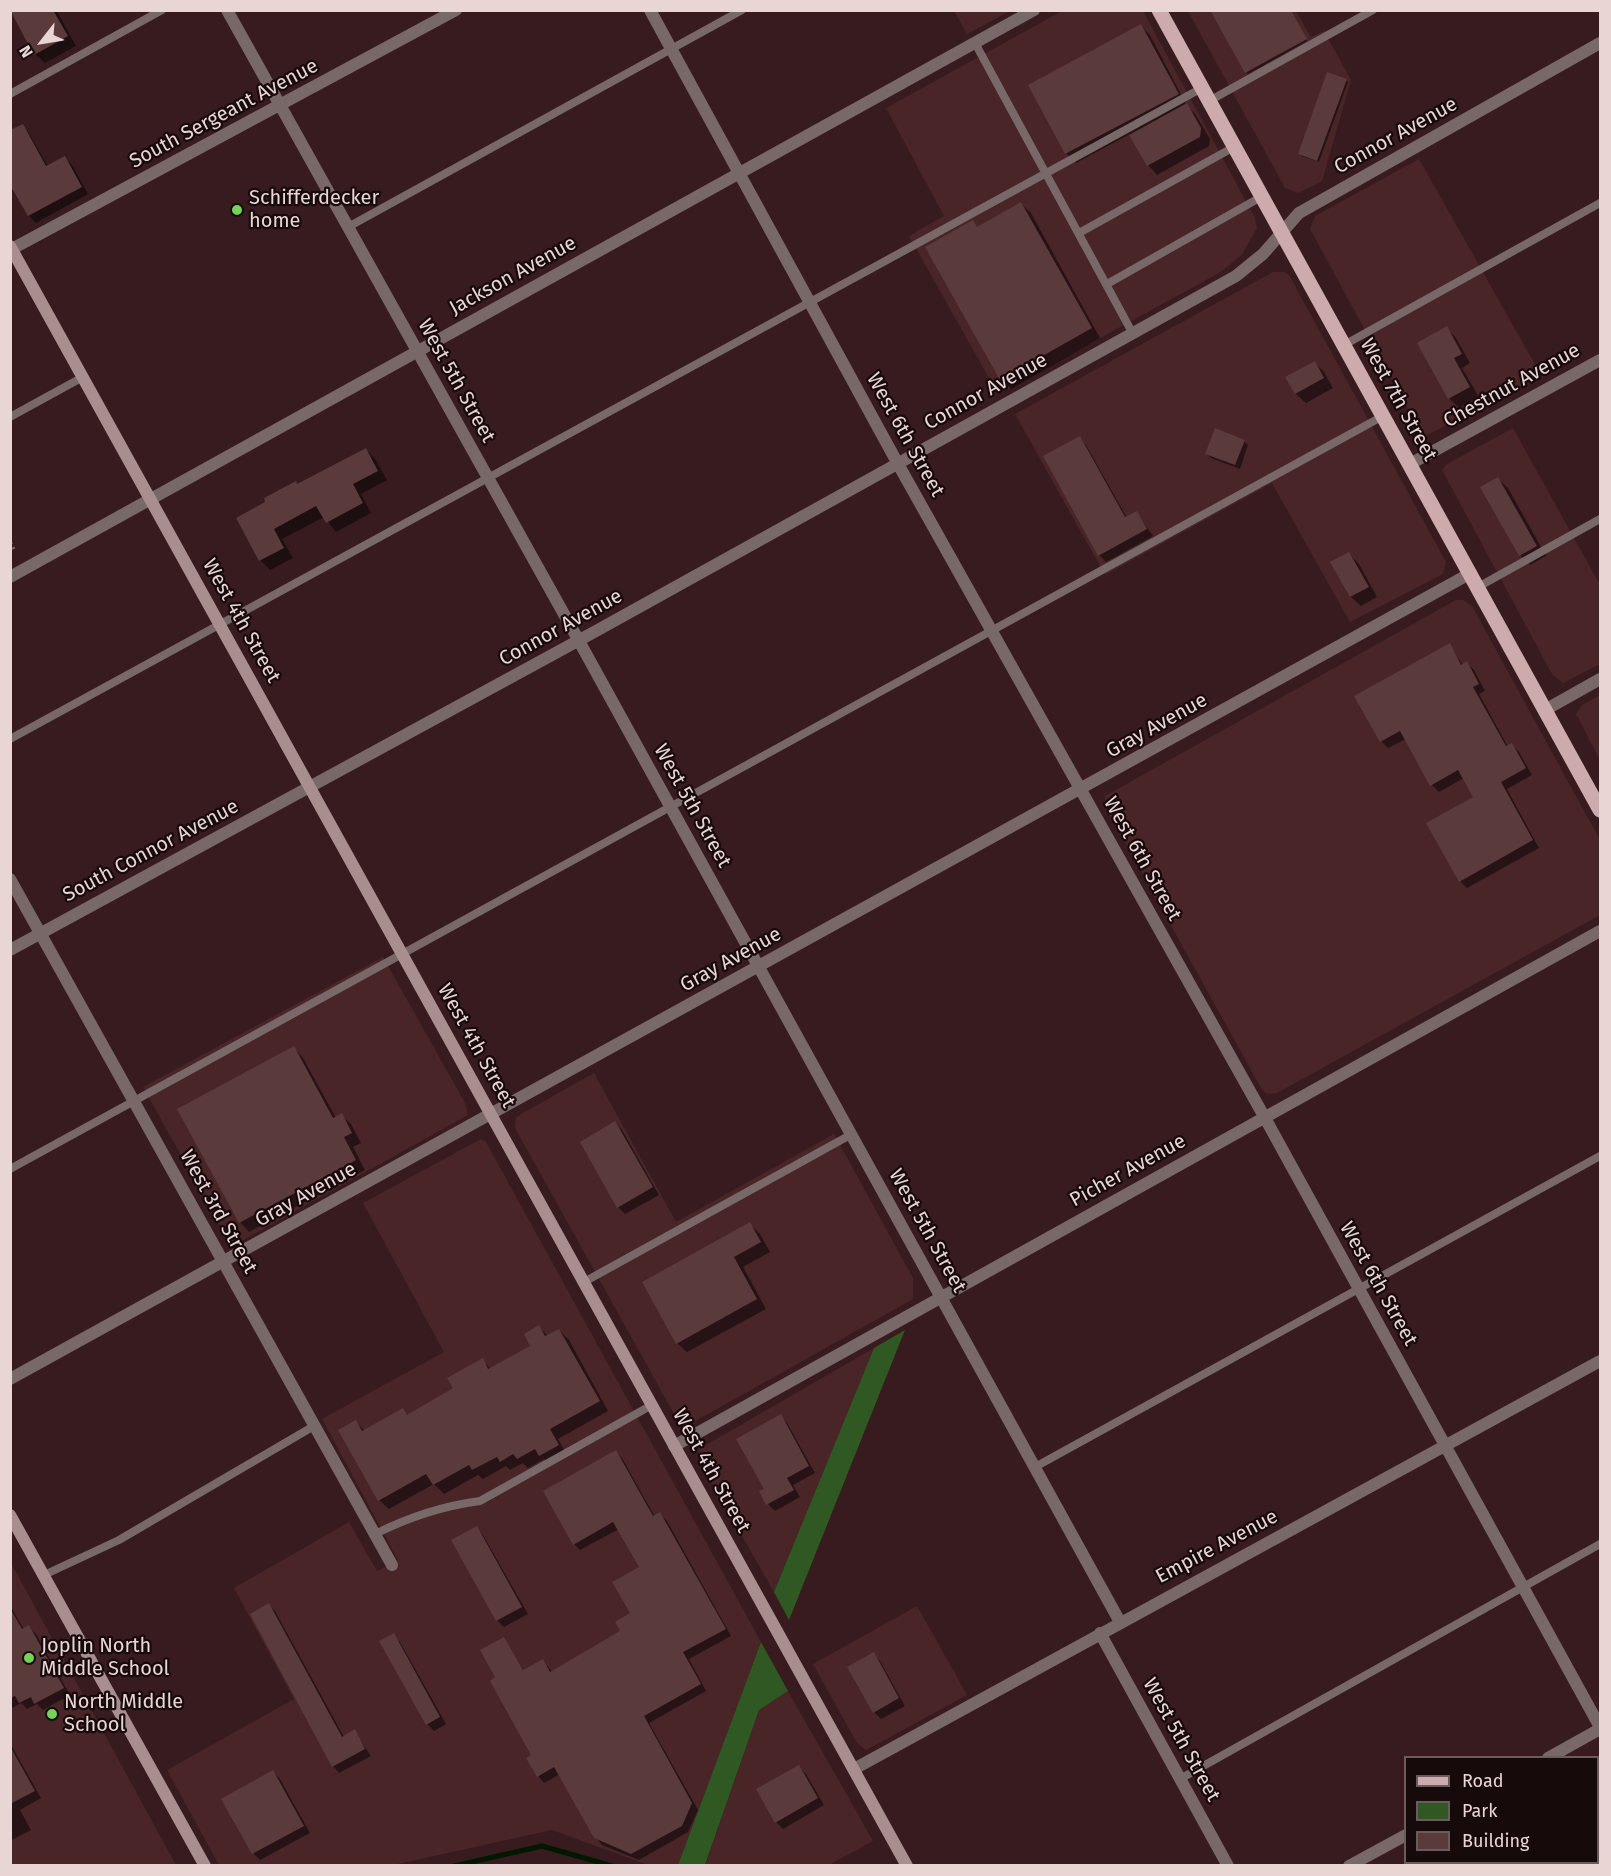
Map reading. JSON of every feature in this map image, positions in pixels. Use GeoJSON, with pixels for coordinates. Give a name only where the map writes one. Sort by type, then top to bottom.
{"type":"FeatureCollection","features":[{"type":"Feature","properties":{"kind":"main road","name":"West 7th Street"},"geometry":{"type":"LineString","coordinates":[[1159,10],[1600,810]]}},
{"type":"Feature","properties":{"kind":"street","name":"West 5th Street"},"geometry":{"type":"LineString","coordinates":[[227,10],[579,641],[1120,1622]]}},
{"type":"Feature","properties":{"kind":"street","name":"South Sergeant Avenue"},"geometry":{"type":"LineString","coordinates":[[11,248],[281,106],[456,10]]}},
{"type":"Feature","properties":{"kind":"street","name":"West 6th Street"},"geometry":{"type":"LineString","coordinates":[[650,10],[898,464],[1265,1118],[1600,1728]]}},
{"type":"Feature","properties":{"kind":"street","name":"Jackson Avenue"},"geometry":{"type":"LineString","coordinates":[[10,577],[1034,10]]}},
{"type":"Feature","properties":{"kind":"street","name":"Connor Avenue"},"geometry":{"type":"LineString","coordinates":[[311,787],[1236,276],[1263,254],[1281,232],[1303,211],[1600,43]]}},
{"type":"Feature","properties":{"kind":"street","name":"West 4th Street"},"geometry":{"type":"LineString","coordinates":[[11,248],[907,1866]]}},
{"type":"Feature","properties":{"kind":"street","name":"Chestnut Avenue"},"geometry":{"type":"LineString","coordinates":[[1410,464],[1600,360]]}},
{"type":"Feature","properties":{"kind":"street","name":"Gray Avenue"},"geometry":{"type":"LineString","coordinates":[[10,1379],[1081,791],[1470,573]]}},
{"type":"Feature","properties":{"kind":"street"},"geometry":{"type":"LineString","coordinates":[[1545,710],[1600,679]]}},
{"type":"Feature","properties":{"kind":"street","name":"South Connor Avenue"},"geometry":{"type":"LineString","coordinates":[[10,950],[311,787]]}},
{"type":"Feature","properties":{"kind":"street","name":"West 3rd Street"},"geometry":{"type":"LineString","coordinates":[[10,879],[392,1565]]}},
{"type":"Feature","properties":{"kind":"street","name":"Picher Avenue"},"geometry":{"type":"LineString","coordinates":[[674,1446],[940,1296],[1600,931]]}},
{"type":"Feature","properties":{"kind":"street","name":"Empire Avenue"},"geometry":{"type":"LineString","coordinates":[[854,1769],[1600,1361]]}},
{"type":"Feature","properties":{"kind":"street"},"geometry":{"type":"LineString","coordinates":[[10,1515],[205,1866]]}},
{"type":"Feature","properties":{"kind":"street","name":"West 5th Street"},"geometry":{"type":"LineString","coordinates":[[1100,1633],[1228,1866]]}},
{"type":"Feature","properties":{"kind":"street"},"geometry":{"type":"LineString","coordinates":[[1551,1756],[1600,1728]]}},
{"type":"Feature","properties":{"kind":"street"},"geometry":{"type":"LineString","coordinates":[[1349,1866],[1404,1836]]}},
{"type":"Feature","properties":{"kind":"lane"},"geometry":{"type":"LineString","coordinates":[[10,94],[162,10]]}},
{"type":"Feature","properties":{"kind":"lane"},"geometry":{"type":"LineString","coordinates":[[348,227],[742,10]]}},
{"type":"Feature","properties":{"kind":"lane"},"geometry":{"type":"LineString","coordinates":[[10,739],[1045,173],[1373,10]]}},
{"type":"Feature","properties":{"kind":"lane"},"geometry":{"type":"LineString","coordinates":[[975,43],[1133,334]]}},
{"type":"Feature","properties":{"kind":"lane"},"geometry":{"type":"LineString","coordinates":[[1079,233],[1234,147]]}},
{"type":"Feature","properties":{"kind":"lane"},"geometry":{"type":"LineString","coordinates":[[1107,284],[1261,197]]}},
{"type":"Feature","properties":{"kind":"lane"},"geometry":{"type":"LineString","coordinates":[[1344,345],[1600,203]]}},
{"type":"Feature","properties":{"kind":"lane"},"geometry":{"type":"LineString","coordinates":[[10,417],[83,377]]}},
{"type":"Feature","properties":{"kind":"lane"},"geometry":{"type":"LineString","coordinates":[[10,1169],[1383,416]]}},
{"type":"Feature","properties":{"kind":"lane"},"geometry":{"type":"LineString","coordinates":[[1478,587],[1600,519]]}},
{"type":"Feature","properties":{"kind":"lane"},"geometry":{"type":"LineString","coordinates":[[584,1282],[852,1134]]}},
{"type":"Feature","properties":{"kind":"lane"},"geometry":{"type":"LineString","coordinates":[[1035,1467],[1600,1156]]}},
{"type":"Feature","properties":{"kind":"lane"},"geometry":{"type":"LineString","coordinates":[[375,1534],[401,1521],[448,1505],[480,1502],[652,1405]]}},
{"type":"Feature","properties":{"kind":"lane"},"geometry":{"type":"LineString","coordinates":[[44,1575],[119,1540],[314,1426]]}},
{"type":"Feature","properties":{"kind":"lane"},"geometry":{"type":"LineString","coordinates":[[1180,1779],[1600,1544]]}},
{"type":"Feature","properties":{"kind":"path"},"geometry":{"type":"LineString","coordinates":[[10,542],[14,549]]}},
{"type":"Feature","properties":{"kind":"shaded area"},"geometry":{"type":"Polygon","coordinates":[[[954,11],[1010,11],[967,34],[954,11]]]}},
{"type":"Feature","properties":{"kind":"shaded area"},"geometry":{"type":"Polygon","coordinates":[[[1062,11],[1143,11],[1255,218],[1257,228],[1242,255],[1219,273],[998,394],[909,236],[944,216],[886,108],[1062,11]]]}},
{"type":"Feature","properties":{"kind":"shaded area"},"geometry":{"type":"Polygon","coordinates":[[[1188,11],[1296,11],[1311,37],[1324,31],[1351,80],[1322,181],[1298,193],[1285,188],[1188,11]]]}},
{"type":"Feature","properties":{"kind":"shaded area"},"geometry":{"type":"Polygon","coordinates":[[[1419,159],[1541,375],[1426,436],[1420,431],[1310,229],[1315,216],[1419,159]]]}},
{"type":"Feature","properties":{"kind":"shaded area"},"geometry":{"type":"Polygon","coordinates":[[[1273,272],[1284,272],[1289,275],[1446,562],[1443,574],[1350,622],[1272,483],[1105,575],[1015,414],[1273,272]]]}},
{"type":"Feature","properties":{"kind":"shaded area"},"geometry":{"type":"Polygon","coordinates":[[[1513,428],[1600,585],[1600,664],[1563,683],[1552,674],[1442,470],[1447,464],[1513,428]]]}},
{"type":"Feature","properties":{"kind":"shaded area"},"geometry":{"type":"Polygon","coordinates":[[[1456,600],[1463,600],[1472,606],[1600,840],[1600,915],[1277,1093],[1267,1094],[1261,1088],[1106,808],[1105,796],[1456,600]]]}},
{"type":"Feature","properties":{"kind":"shaded area"},"geometry":{"type":"Polygon","coordinates":[[[1600,695],[1600,760],[1576,714],[1582,705],[1600,695]]]}},
{"type":"Feature","properties":{"kind":"shaded area"},"geometry":{"type":"Polygon","coordinates":[[[383,957],[465,1103],[468,1115],[238,1243],[229,1242],[143,1087],[383,957]]]}},
{"type":"Feature","properties":{"kind":"shaded area"},"geometry":{"type":"Polygon","coordinates":[[[594,1073],[676,1222],[834,1134],[913,1278],[913,1299],[692,1423],[687,1425],[678,1421],[515,1128],[516,1118],[521,1114],[594,1073]]]}},
{"type":"Feature","properties":{"kind":"shaded area"},"geometry":{"type":"Polygon","coordinates":[[[481,1139],[486,1142],[761,1642],[678,1865],[648,1865],[552,1830],[393,1865],[219,1865],[167,1770],[294,1699],[234,1588],[349,1522],[377,1571],[398,1560],[322,1419],[444,1352],[363,1203],[481,1139]]]}},
{"type":"Feature","properties":{"kind":"shaded area"},"geometry":{"type":"Polygon","coordinates":[[[874,1348],[774,1592],[699,1460],[699,1449],[874,1348]]]}},
{"type":"Feature","properties":{"kind":"shaded area","name":"North Middle School"},"geometry":{"type":"Polygon","coordinates":[[[11,1563],[176,1865],[11,1865],[11,1563]]]}},
{"type":"Feature","properties":{"kind":"shaded area"},"geometry":{"type":"Polygon","coordinates":[[[917,1606],[967,1695],[866,1750],[857,1743],[813,1664],[917,1606]]]}},
{"type":"Feature","properties":{"kind":"shaded area"},"geometry":{"type":"Polygon","coordinates":[[[788,1691],[873,1841],[829,1865],[705,1866],[759,1710],[788,1691]]]}},
{"type":"Feature","properties":{"kind":"green space"},"geometry":{"type":"Polygon","coordinates":[[[905,1330],[789,1620],[774,1592],[874,1348],[905,1330]]]}},
{"type":"Feature","properties":{"kind":"green space"},"geometry":{"type":"Polygon","coordinates":[[[761,1642],[788,1691],[759,1710],[705,1865],[678,1865],[761,1642]]]}},
{"type":"Feature","properties":{"kind":"building"},"geometry":{"type":"Polygon","coordinates":[[[10,10],[53,10],[68,36],[34,55],[10,10]]]}},
{"type":"Feature","properties":{"kind":"building"},"geometry":{"type":"Polygon","coordinates":[[[1210,10],[1291,10],[1307,39],[1245,73],[1210,10]]]}},
{"type":"Feature","properties":{"kind":"building"},"geometry":{"type":"Polygon","coordinates":[[[1141,24],[1179,94],[1065,154],[1028,85],[1141,24]]]}},
{"type":"Feature","properties":{"kind":"building"},"geometry":{"type":"Polygon","coordinates":[[[1327,72],[1347,79],[1317,161],[1298,154],[1327,72]]]}},
{"type":"Feature","properties":{"kind":"building"},"geometry":{"type":"Polygon","coordinates":[[[1187,103],[1201,128],[1200,137],[1147,166],[1129,135],[1187,103]]]}},
{"type":"Feature","properties":{"kind":"building"},"geometry":{"type":"Polygon","coordinates":[[[23,124],[46,166],[65,156],[82,187],[28,216],[10,185],[10,130],[23,124]]]}},
{"type":"Feature","properties":{"kind":"building"},"geometry":{"type":"Polygon","coordinates":[[[1021,202],[1092,328],[1000,380],[925,247],[973,220],[977,227],[1021,202]]]}},
{"type":"Feature","properties":{"kind":"building"},"geometry":{"type":"Polygon","coordinates":[[[1447,326],[1462,354],[1454,358],[1470,387],[1448,399],[1417,343],[1447,326]]]}},
{"type":"Feature","properties":{"kind":"building"},"geometry":{"type":"Polygon","coordinates":[[[1315,361],[1324,378],[1295,394],[1285,377],[1315,361]]]}},
{"type":"Feature","properties":{"kind":"building"},"geometry":{"type":"Polygon","coordinates":[[[1215,428],[1245,440],[1235,465],[1205,454],[1215,428]]]}},
{"type":"Feature","properties":{"kind":"building"},"geometry":{"type":"Polygon","coordinates":[[[1080,436],[1125,517],[1137,511],[1147,529],[1098,556],[1043,456],[1080,436]]]}},
{"type":"Feature","properties":{"kind":"building"},"geometry":{"type":"Polygon","coordinates":[[[366,448],[378,471],[353,484],[363,503],[326,523],[316,506],[274,529],[284,548],[259,561],[236,518],[265,502],[264,498],[296,481],[297,484],[366,448]]]}},
{"type":"Feature","properties":{"kind":"building"},"geometry":{"type":"Polygon","coordinates":[[[1498,477],[1537,546],[1519,556],[1480,487],[1498,477]]]}},
{"type":"Feature","properties":{"kind":"building"},"geometry":{"type":"Polygon","coordinates":[[[1349,552],[1369,587],[1350,597],[1330,562],[1349,552]]]}},
{"type":"Feature","properties":{"kind":"building"},"geometry":{"type":"Polygon","coordinates":[[[1450,643],[1461,665],[1467,661],[1479,684],[1473,687],[1506,746],[1512,743],[1526,768],[1501,782],[1533,840],[1459,882],[1426,823],[1473,797],[1458,770],[1430,786],[1400,731],[1380,742],[1354,696],[1450,643]]]}},
{"type":"Feature","properties":{"kind":"building"},"geometry":{"type":"Polygon","coordinates":[[[294,1046],[333,1118],[342,1113],[352,1133],[344,1137],[356,1160],[239,1223],[177,1109],[294,1046]]]}},
{"type":"Feature","properties":{"kind":"building"},"geometry":{"type":"Polygon","coordinates":[[[615,1121],[653,1187],[617,1208],[580,1142],[615,1121]]]}},
{"type":"Feature","properties":{"kind":"building"},"geometry":{"type":"Polygon","coordinates":[[[750,1222],[761,1242],[734,1257],[757,1299],[676,1344],[642,1282],[750,1222]]]}},
{"type":"Feature","properties":{"kind":"building"},"geometry":{"type":"Polygon","coordinates":[[[539,1325],[545,1336],[559,1329],[600,1401],[550,1429],[559,1445],[539,1456],[535,1449],[517,1459],[513,1454],[500,1462],[497,1457],[472,1470],[469,1465],[433,1485],[426,1474],[378,1501],[338,1430],[356,1420],[362,1431],[403,1408],[407,1415],[453,1388],[447,1378],[483,1358],[488,1369],[530,1346],[524,1334],[539,1325]]]}},
{"type":"Feature","properties":{"kind":"building"},"geometry":{"type":"Polygon","coordinates":[[[781,1414],[809,1466],[787,1478],[794,1490],[766,1505],[759,1491],[764,1489],[736,1439],[781,1414]]]}},
{"type":"Feature","properties":{"kind":"building"},"geometry":{"type":"Polygon","coordinates":[[[616,1450],[653,1516],[660,1512],[726,1629],[683,1652],[701,1684],[644,1716],[692,1803],[682,1826],[631,1854],[594,1838],[554,1767],[537,1777],[526,1758],[531,1755],[490,1681],[495,1677],[480,1650],[504,1637],[523,1670],[543,1659],[550,1672],[620,1631],[615,1622],[630,1613],[612,1582],[639,1567],[613,1522],[573,1545],[543,1491],[616,1450]]]}},
{"type":"Feature","properties":{"kind":"building"},"geometry":{"type":"Polygon","coordinates":[[[477,1526],[522,1607],[496,1621],[451,1540],[477,1526]]]}},
{"type":"Feature","properties":{"kind":"building"},"geometry":{"type":"Polygon","coordinates":[[[269,1603],[342,1737],[355,1729],[365,1749],[332,1767],[250,1614],[269,1603]]]}},
{"type":"Feature","properties":{"kind":"building","name":"Joplin North Middle School"},"geometry":{"type":"Polygon","coordinates":[[[10,1608],[22,1629],[29,1625],[64,1688],[34,1704],[31,1697],[19,1703],[15,1696],[10,1698],[10,1608]]]}},
{"type":"Feature","properties":{"kind":"building"},"geometry":{"type":"Polygon","coordinates":[[[394,1633],[440,1717],[426,1725],[379,1641],[394,1633]]]}},
{"type":"Feature","properties":{"kind":"building"},"geometry":{"type":"Polygon","coordinates":[[[874,1652],[899,1698],[873,1713],[847,1667],[874,1652]]]}},
{"type":"Feature","properties":{"kind":"building"},"geometry":{"type":"Polygon","coordinates":[[[10,1746],[35,1791],[10,1804],[10,1746]]]}},
{"type":"Feature","properties":{"kind":"building"},"geometry":{"type":"Polygon","coordinates":[[[799,1765],[818,1798],[775,1823],[756,1789],[799,1765]]]}},
{"type":"Feature","properties":{"kind":"building"},"geometry":{"type":"Polygon","coordinates":[[[273,1770],[304,1826],[252,1854],[221,1799],[273,1770]]]}},
{"type":"Feature","properties":{"kind":"waterway"},"geometry":{"type":"LineString","coordinates":[[454,1866],[542,1846],[612,1866]]}},
{"type":"Feature","properties":{"kind":"place","name":"Schifferdecker home"},"geometry":{"type":"Point","coordinates":[237,210]}},
{"type":"Feature","properties":{"kind":"place","name":"Joplin North Middle School"},"geometry":{"type":"Point","coordinates":[29,1658]}},
{"type":"Feature","properties":{"kind":"place","name":"North Middle School"},"geometry":{"type":"Point","coordinates":[52,1714]}}]}
